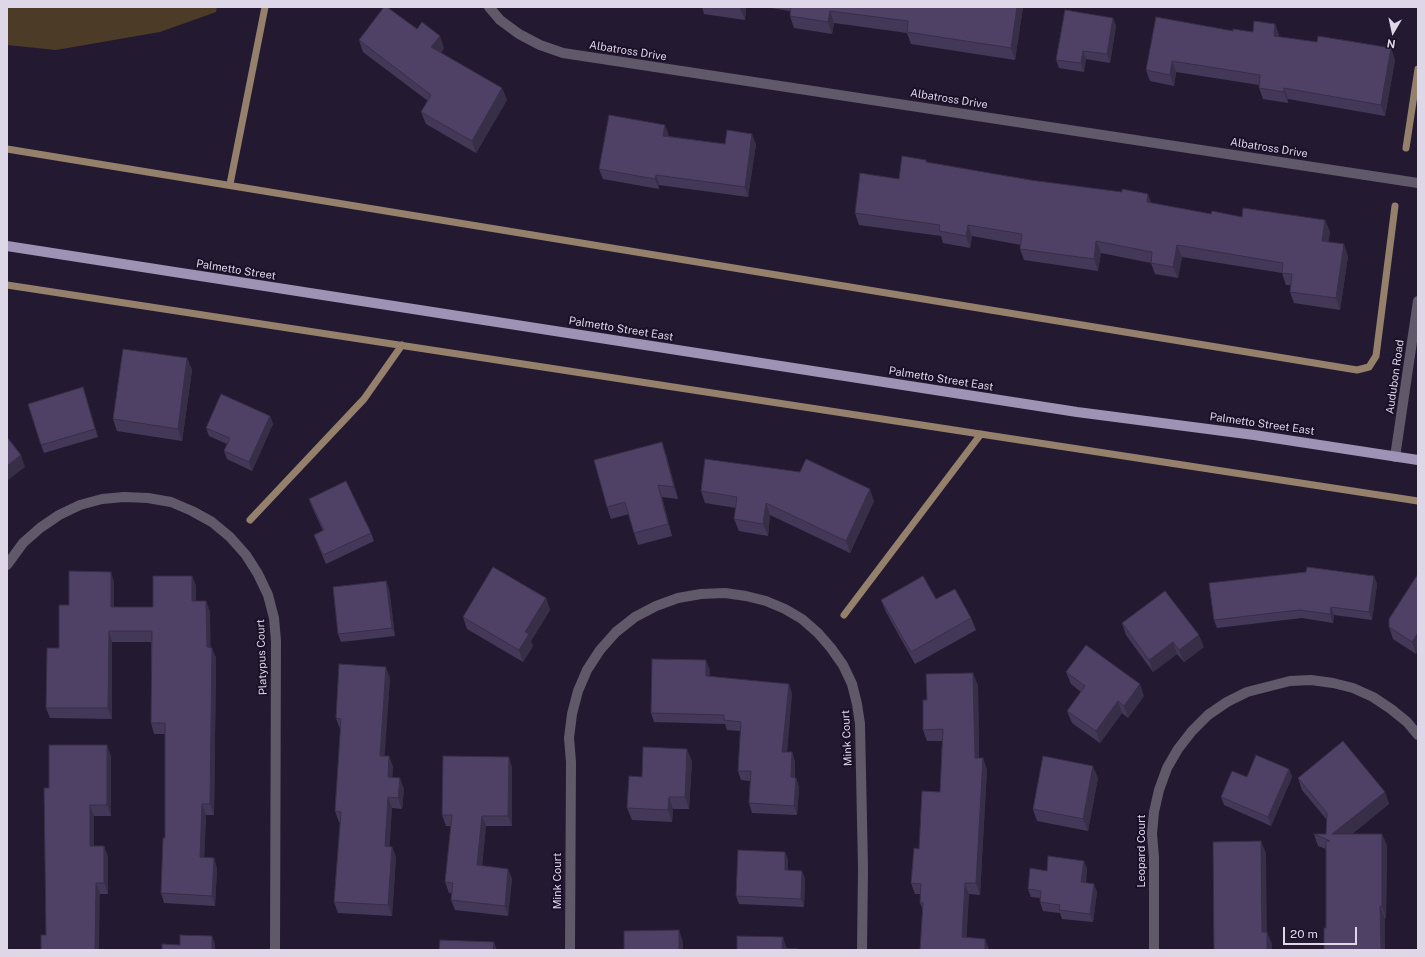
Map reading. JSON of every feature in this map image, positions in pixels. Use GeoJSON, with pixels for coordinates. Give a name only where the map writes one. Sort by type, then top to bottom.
{"type":"FeatureCollection","features":[{"type":"Feature","properties":{"kind":"main road","name":"Palmetto Street"},"geometry":{"type":"LineString","coordinates":[[7,246],[462,317]]}},
{"type":"Feature","properties":{"kind":"main road","name":"Palmetto Street East"},"geometry":{"type":"LineString","coordinates":[[462,317],[1077,412],[1254,435],[1418,460]]}},
{"type":"Feature","properties":{"kind":"street","name":"Albatross Drive"},"geometry":{"type":"LineString","coordinates":[[489,7],[500,20],[520,34],[540,45],[563,53],[1418,183]]}},
{"type":"Feature","properties":{"kind":"street","name":"Audubon Road"},"geometry":{"type":"LineString","coordinates":[[1395,457],[1418,301]]}},
{"type":"Feature","properties":{"kind":"street","name":"Platypus Court"},"geometry":{"type":"LineString","coordinates":[[7,565],[23,543],[40,528],[59,515],[80,505],[94,501],[124,497],[148,498],[170,502],[192,511],[212,522],[230,537],[246,554],[268,595],[274,618],[276,641],[275,950]]}},
{"type":"Feature","properties":{"kind":"street","name":"Mink Court"},"geometry":{"type":"LineString","coordinates":[[570,950],[571,762],[569,738],[572,714],[578,691],[587,670],[600,650],[616,632],[635,617],[656,606],[678,598],[701,594],[725,593],[766,601],[785,609],[802,619],[832,648],[843,665],[852,684],[860,724],[863,869],[862,950]]}},
{"type":"Feature","properties":{"kind":"street","name":"Leopard Court"},"geometry":{"type":"LineString","coordinates":[[1154,950],[1154,857],[1152,834],[1154,812],[1159,790],[1167,768],[1178,749],[1192,730],[1208,715],[1227,702],[1248,692],[1290,681],[1312,680],[1353,688],[1373,697],[1402,718],[1418,735]]}},
{"type":"Feature","properties":{"kind":"shaded area"},"geometry":{"type":"Polygon","coordinates":[[[7,7],[217,7],[216,12],[160,32],[56,50],[7,45],[7,7]]]}},
{"type":"Feature","properties":{"kind":"building"},"geometry":{"type":"Polygon","coordinates":[[[384,7],[387,7],[417,29],[422,22],[440,36],[431,47],[502,88],[472,141],[421,112],[431,95],[359,40],[384,7]]]}},
{"type":"Feature","properties":{"kind":"building"},"geometry":{"type":"Polygon","coordinates":[[[791,7],[1017,7],[1011,48],[907,32],[908,21],[830,11],[828,22],[790,16],[791,7]]]}},
{"type":"Feature","properties":{"kind":"building"},"geometry":{"type":"Polygon","coordinates":[[[1065,10],[1113,18],[1107,54],[1083,51],[1081,63],[1056,60],[1065,10]]]}},
{"type":"Feature","properties":{"kind":"building"},"geometry":{"type":"Polygon","coordinates":[[[1156,17],[1233,31],[1233,29],[1253,32],[1254,21],[1275,24],[1274,36],[1317,42],[1318,36],[1391,48],[1381,105],[1284,88],[1284,92],[1259,88],[1260,75],[1172,61],[1170,75],[1146,70],[1156,17]]]}},
{"type":"Feature","properties":{"kind":"building"},"geometry":{"type":"Polygon","coordinates":[[[609,115],[665,125],[663,136],[725,144],[727,130],[752,134],[745,187],[656,175],[655,179],[599,169],[609,115]]]}},
{"type":"Feature","properties":{"kind":"building"},"geometry":{"type":"Polygon","coordinates":[[[902,156],[926,160],[926,162],[1030,180],[1122,192],[1122,189],[1148,194],[1147,202],[1211,214],[1212,211],[1242,217],[1243,208],[1325,220],[1322,241],[1344,244],[1336,298],[1290,292],[1292,274],[1282,273],[1283,263],[1177,245],[1173,267],[1151,263],[1152,252],[1096,241],[1094,259],[1020,249],[1022,234],[968,225],[966,236],[939,231],[940,225],[855,213],[860,173],[899,179],[902,156]]]}},
{"type":"Feature","properties":{"kind":"building"},"geometry":{"type":"Polygon","coordinates":[[[123,349],[187,358],[178,429],[113,419],[123,349]]]}},
{"type":"Feature","properties":{"kind":"building"},"geometry":{"type":"Polygon","coordinates":[[[83,387],[95,429],[41,445],[28,404],[83,387]]]}},
{"type":"Feature","properties":{"kind":"building"},"geometry":{"type":"Polygon","coordinates":[[[221,394],[270,416],[249,462],[224,451],[230,438],[206,428],[221,394]]]}},
{"type":"Feature","properties":{"kind":"building"},"geometry":{"type":"Polygon","coordinates":[[[7,437],[21,455],[7,466],[7,437]]]}},
{"type":"Feature","properties":{"kind":"building"},"geometry":{"type":"Polygon","coordinates":[[[662,442],[674,487],[658,485],[668,524],[634,533],[625,502],[607,507],[594,460],[662,442]]]}},
{"type":"Feature","properties":{"kind":"building"},"geometry":{"type":"Polygon","coordinates":[[[705,459],[800,472],[806,459],[870,489],[846,541],[766,503],[763,524],[734,519],[737,497],[701,491],[705,459]]]}},
{"type":"Feature","properties":{"kind":"building"},"geometry":{"type":"Polygon","coordinates":[[[346,481],[371,533],[323,555],[314,535],[324,530],[309,499],[346,481]]]}},
{"type":"Feature","properties":{"kind":"building"},"geometry":{"type":"Polygon","coordinates":[[[493,567],[546,598],[525,632],[529,634],[519,650],[463,617],[493,567]]]}},
{"type":"Feature","properties":{"kind":"building"},"geometry":{"type":"Polygon","coordinates":[[[1307,567],[1374,576],[1369,612],[1331,607],[1330,614],[1299,610],[1214,620],[1209,583],[1306,572],[1307,567]]]}},
{"type":"Feature","properties":{"kind":"building"},"geometry":{"type":"Polygon","coordinates":[[[69,571],[111,572],[111,607],[153,607],[153,576],[192,576],[192,601],[206,601],[207,647],[212,648],[210,804],[202,804],[200,857],[214,858],[212,896],[161,893],[163,838],[165,838],[165,723],[151,723],[152,631],[109,631],[108,708],[46,708],[47,648],[59,648],[59,605],[69,605],[69,571]]]}},
{"type":"Feature","properties":{"kind":"building"},"geometry":{"type":"Polygon","coordinates":[[[1418,574],[1418,633],[1412,642],[1389,627],[1389,619],[1418,574]]]}},
{"type":"Feature","properties":{"kind":"building"},"geometry":{"type":"Polygon","coordinates":[[[923,576],[936,599],[955,589],[971,618],[911,652],[881,600],[923,576]]]}},
{"type":"Feature","properties":{"kind":"building"},"geometry":{"type":"Polygon","coordinates":[[[386,581],[392,628],[338,634],[333,587],[386,581]]]}},
{"type":"Feature","properties":{"kind":"building"},"geometry":{"type":"Polygon","coordinates":[[[1165,591],[1199,635],[1179,650],[1173,642],[1149,660],[1122,623],[1165,591]]]}},
{"type":"Feature","properties":{"kind":"building"},"geometry":{"type":"Polygon","coordinates":[[[1086,645],[1140,684],[1124,706],[1118,701],[1096,731],[1067,711],[1085,686],[1066,672],[1086,645]]]}},
{"type":"Feature","properties":{"kind":"building"},"geometry":{"type":"Polygon","coordinates":[[[652,659],[706,660],[706,676],[789,684],[782,752],[792,752],[791,777],[796,778],[794,806],[749,803],[751,771],[738,771],[741,722],[724,720],[724,715],[651,713],[652,659]]]}},
{"type":"Feature","properties":{"kind":"building"},"geometry":{"type":"Polygon","coordinates":[[[339,664],[386,667],[380,756],[389,756],[388,777],[400,778],[398,798],[388,797],[385,846],[392,847],[388,905],[334,902],[341,812],[335,811],[341,719],[336,718],[339,664]]]}},
{"type":"Feature","properties":{"kind":"building"},"geometry":{"type":"Polygon","coordinates":[[[973,673],[975,758],[983,758],[976,883],[965,883],[962,937],[985,939],[985,950],[920,950],[923,903],[920,903],[921,884],[911,883],[914,848],[919,849],[922,791],[940,792],[943,729],[923,730],[923,700],[927,700],[926,674],[973,673]]]}},
{"type":"Feature","properties":{"kind":"building"},"geometry":{"type":"Polygon","coordinates":[[[1343,741],[1385,792],[1332,834],[1382,834],[1382,907],[1380,906],[1381,950],[1324,950],[1324,928],[1326,928],[1326,841],[1330,841],[1314,834],[1326,834],[1327,813],[1298,778],[1343,741]]]}},
{"type":"Feature","properties":{"kind":"building"},"geometry":{"type":"Polygon","coordinates":[[[49,745],[107,745],[107,805],[90,805],[90,846],[104,846],[104,883],[96,883],[95,950],[41,950],[41,935],[46,935],[44,788],[49,788],[49,745]]]}},
{"type":"Feature","properties":{"kind":"building"},"geometry":{"type":"Polygon","coordinates":[[[643,747],[687,749],[685,797],[669,797],[668,810],[627,808],[629,776],[642,777],[643,747]]]}},
{"type":"Feature","properties":{"kind":"building"},"geometry":{"type":"Polygon","coordinates":[[[1256,755],[1289,769],[1268,817],[1221,797],[1232,771],[1247,777],[1256,755]]]}},
{"type":"Feature","properties":{"kind":"building"},"geometry":{"type":"Polygon","coordinates":[[[443,756],[509,757],[508,816],[482,816],[477,865],[508,869],[505,906],[451,900],[453,883],[445,882],[452,815],[442,815],[443,756]]]}},
{"type":"Feature","properties":{"kind":"building"},"geometry":{"type":"Polygon","coordinates":[[[1043,756],[1093,766],[1083,819],[1033,809],[1043,756]]]}},
{"type":"Feature","properties":{"kind":"building"},"geometry":{"type":"Polygon","coordinates":[[[1261,841],[1262,932],[1267,932],[1267,950],[1214,950],[1213,842],[1261,841]]]}},
{"type":"Feature","properties":{"kind":"building"},"geometry":{"type":"Polygon","coordinates":[[[738,850],[785,852],[785,870],[802,871],[801,899],[736,896],[738,850]]]}},
{"type":"Feature","properties":{"kind":"building"},"geometry":{"type":"Polygon","coordinates":[[[1048,856],[1084,861],[1081,882],[1094,884],[1090,914],[1059,910],[1060,905],[1040,902],[1041,891],[1028,889],[1030,868],[1047,871],[1048,856]]]}},
{"type":"Feature","properties":{"kind":"building"},"geometry":{"type":"Polygon","coordinates":[[[679,930],[679,950],[624,950],[624,931],[679,930]]]}},
{"type":"Feature","properties":{"kind":"building"},"geometry":{"type":"Polygon","coordinates":[[[180,935],[212,936],[212,950],[162,950],[162,944],[180,945],[180,935]]]}},
{"type":"Feature","properties":{"kind":"building"},"geometry":{"type":"Polygon","coordinates":[[[737,936],[783,937],[782,948],[799,950],[737,950],[737,936]]]}},
{"type":"Feature","properties":{"kind":"building"},"geometry":{"type":"Polygon","coordinates":[[[440,940],[494,942],[493,950],[439,950],[440,940]]]}},
{"type":"Feature","properties":{"kind":"waterway"},"geometry":{"type":"LineString","coordinates":[[230,184],[265,7]]}},
{"type":"Feature","properties":{"kind":"waterway"},"geometry":{"type":"LineString","coordinates":[[1406,148],[1418,69]]}},
{"type":"Feature","properties":{"kind":"waterway"},"geometry":{"type":"LineString","coordinates":[[7,149],[1357,370],[1369,367],[1376,356],[1395,206]]}},
{"type":"Feature","properties":{"kind":"waterway"},"geometry":{"type":"LineString","coordinates":[[7,285],[1418,501]]}},
{"type":"Feature","properties":{"kind":"waterway"},"geometry":{"type":"LineString","coordinates":[[250,520],[364,399],[402,345]]}},
{"type":"Feature","properties":{"kind":"waterway"},"geometry":{"type":"LineString","coordinates":[[844,615],[981,434]]}}]}
